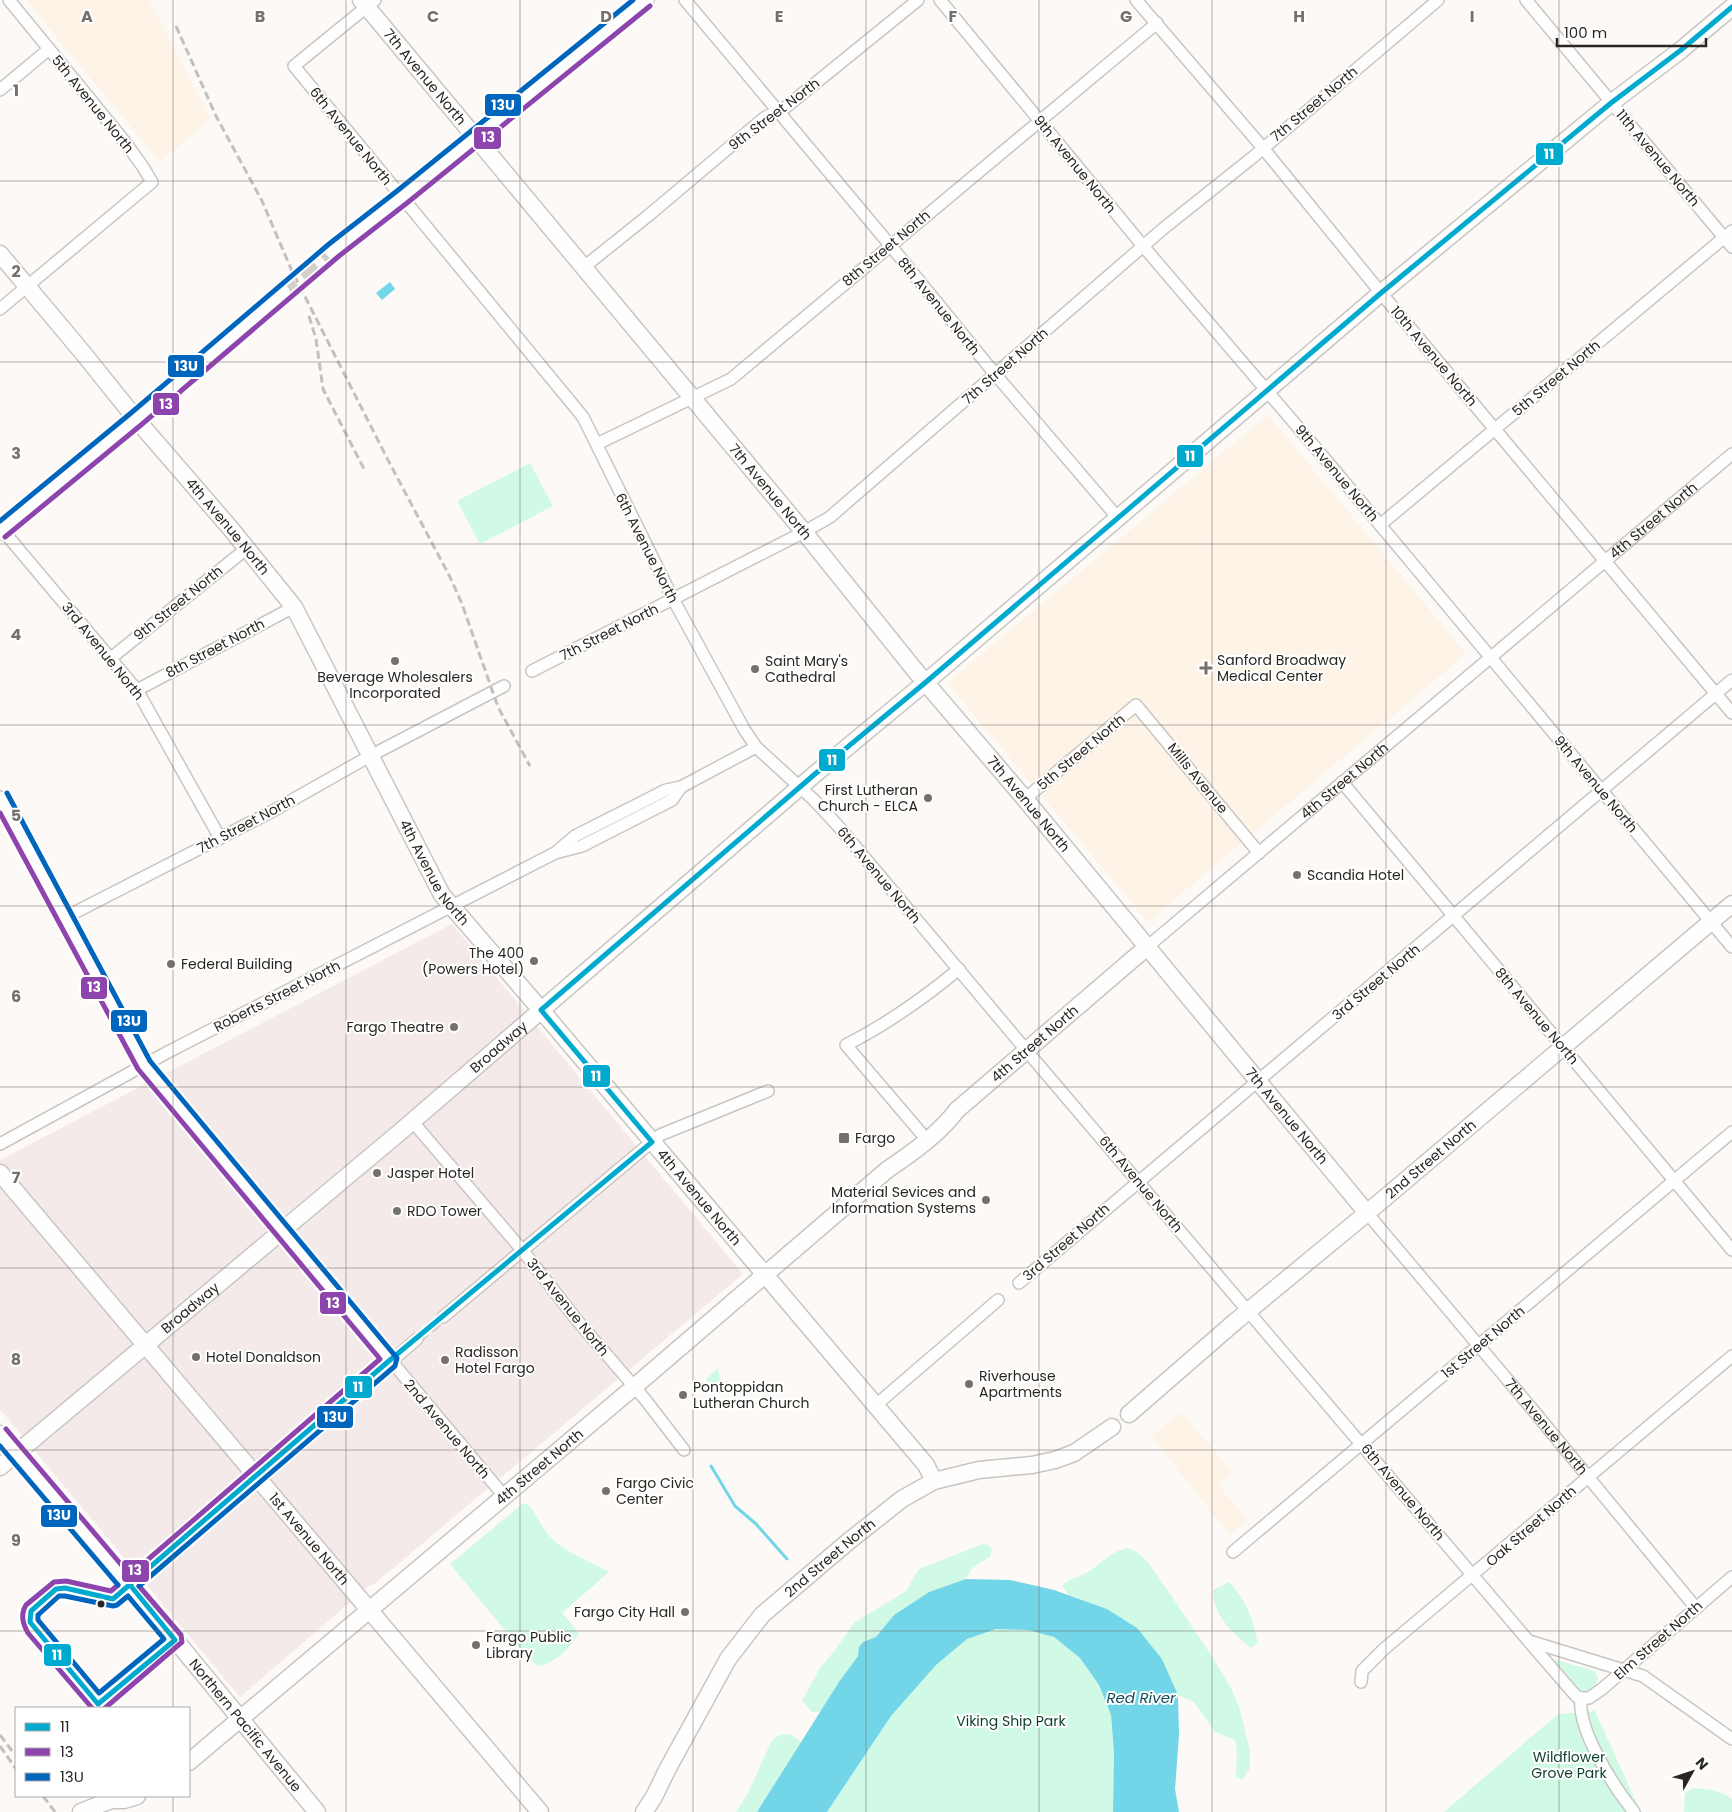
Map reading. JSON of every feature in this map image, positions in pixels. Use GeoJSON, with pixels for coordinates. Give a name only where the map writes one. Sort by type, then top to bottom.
{"type":"FeatureCollection","features":[{"type":"Feature","properties":{"kind":"main road"},"geometry":{"type":"LineString","coordinates":[[334,250],[644,0]]}},
{"type":"Feature","properties":{"kind":"main road"},"geometry":{"type":"LineString","coordinates":[[1,529],[136,419],[282,293]]}},
{"type":"Feature","properties":{"kind":"street","name":"5th Avenue North"},"geometry":{"type":"LineString","coordinates":[[9,0],[125,142],[152,182],[27,287]]}},
{"type":"Feature","properties":{"kind":"street","name":"8th Avenue North"},"geometry":{"type":"LineString","coordinates":[[685,0],[890,245],[994,374],[1118,518]]}},
{"type":"Feature","properties":{"kind":"street","name":"9th Street North"},"geometry":{"type":"LineString","coordinates":[[584,267],[764,118],[786,108],[918,0]]}},
{"type":"Feature","properties":{"kind":"street","name":"9th Avenue North"},"geometry":{"type":"LineString","coordinates":[[940,0],[1143,246],[1268,390],[1732,947]]}},
{"type":"Feature","properties":{"kind":"street","name":"10th Avenue North"},"geometry":{"type":"LineString","coordinates":[[1136,0],[1263,148],[1732,713]]}},
{"type":"Feature","properties":{"kind":"street","name":"7th Street North"},"geometry":{"type":"LineString","coordinates":[[532,671],[830,517],[1143,246],[1263,148],[1438,0]]}},
{"type":"Feature","properties":{"kind":"street","name":"11th Avenue North"},"geometry":{"type":"LineString","coordinates":[[1526,0],[1611,103],[1728,234],[1732,247]]}},
{"type":"Feature","properties":{"kind":"street","name":"7th Avenue North"},"geometry":{"type":"LineString","coordinates":[[368,2],[476,137],[926,682],[1696,1608]]}},
{"type":"Feature","properties":{"kind":"street","name":"6th Avenue North"},"geometry":{"type":"LineString","coordinates":[[368,2],[294,66],[583,416],[673,599],[744,729],[756,747],[800,787],[839,827],[1026,1050],[1474,1574],[1572,1692],[1581,1698]]}},
{"type":"Feature","properties":{"kind":"street","name":"Broadway"},"geometry":{"type":"LineString","coordinates":[[0,1467],[412,1121],[800,787],[1382,293],[1611,103],[1681,50],[1732,7]]}},
{"type":"Feature","properties":{"kind":"street","name":"8th Street North"},"geometry":{"type":"LineString","coordinates":[[596,444],[731,378],[1156,23]]}},
{"type":"Feature","properties":{"kind":"street"},"geometry":{"type":"LineString","coordinates":[[0,90],[49,49]]}},
{"type":"Feature","properties":{"kind":"street","name":"5th Street North"},"geometry":{"type":"LineString","coordinates":[[1380,525],[1728,234]]}},
{"type":"Feature","properties":{"kind":"street","name":"4th Avenue North"},"geometry":{"type":"LineString","coordinates":[[0,254],[294,607],[438,887],[452,907],[766,1274],[926,1465],[934,1481]]}},
{"type":"Feature","properties":{"kind":"street"},"geometry":{"type":"LineString","coordinates":[[0,310],[27,287]]}},
{"type":"Feature","properties":{"kind":"street","name":"4th Street North"},"geometry":{"type":"LineString","coordinates":[[190,1761],[888,1170],[948,1122],[957,1110],[1026,1050],[1732,454]]}},
{"type":"Feature","properties":{"kind":"street","name":"3rd Avenue North"},"geometry":{"type":"LineString","coordinates":[[1,529],[136,690],[220,838]]}},
{"type":"Feature","properties":{"kind":"street","name":"9th Street North"},"geometry":{"type":"LineString","coordinates":[[111,658],[246,549]]}},
{"type":"Feature","properties":{"kind":"street","name":"8th Street North"},"geometry":{"type":"LineString","coordinates":[[136,690],[294,607]]}},
{"type":"Feature","properties":{"kind":"street","name":"3rd Street North"},"geometry":{"type":"LineString","coordinates":[[1019,1283],[1732,680]]}},
{"type":"Feature","properties":{"kind":"street","name":"7th Street North"},"geometry":{"type":"LineString","coordinates":[[66,917],[271,812],[370,756],[504,686]]}},
{"type":"Feature","properties":{"kind":"street","name":"5th Street North"},"geometry":{"type":"LineString","coordinates":[[1025,799],[1136,705]]}},
{"type":"Feature","properties":{"kind":"street","name":"Mills Avenue"},"geometry":{"type":"LineString","coordinates":[[1136,705],[1259,853]]}},
{"type":"Feature","properties":{"kind":"street","name":"Roberts Street North"},"geometry":{"type":"LineString","coordinates":[[0,1144],[144,1065],[555,853],[576,836],[666,790],[681,788],[756,747]]}},
{"type":"Feature","properties":{"kind":"street","name":"8th Avenue North"},"geometry":{"type":"LineString","coordinates":[[1342,782],[1732,1250]]}},
{"type":"Feature","properties":{"kind":"street","name":"2nd Avenue North"},"geometry":{"type":"LineString","coordinates":[[0,797],[144,1065],[504,1496]]}},
{"type":"Feature","properties":{"kind":"street","name":"2nd Street North"},"geometry":{"type":"LineString","coordinates":[[1129,1414],[1249,1310],[1732,904]]}},
{"type":"Feature","properties":{"kind":"street"},"geometry":{"type":"LineString","coordinates":[[921,1133],[846,1045],[908,1008],[959,969]]}},
{"type":"Feature","properties":{"kind":"street"},"geometry":{"type":"LineString","coordinates":[[443,1317],[666,1132],[768,1091]]}},
{"type":"Feature","properties":{"kind":"street","name":"4th Street North"},"geometry":{"type":"LineString","coordinates":[[888,1170],[900,1151],[942,1116],[957,1110]]}},
{"type":"Feature","properties":{"kind":"street","name":"3rd Avenue North"},"geometry":{"type":"LineString","coordinates":[[412,1121],[523,1251],[576,1319],[684,1450]]}},
{"type":"Feature","properties":{"kind":"street","name":"1st Street North"},"geometry":{"type":"LineString","coordinates":[[1233,1552],[1732,1132]]}},
{"type":"Feature","properties":{"kind":"street","name":"1st Avenue North"},"geometry":{"type":"LineString","coordinates":[[0,1174],[540,1812]]}},
{"type":"Feature","properties":{"kind":"street"},"geometry":{"type":"LineString","coordinates":[[876,1405],[998,1300]]}},
{"type":"Feature","properties":{"kind":"street"},"geometry":{"type":"LineString","coordinates":[[130,1585],[390,1360],[418,1338]]}},
{"type":"Feature","properties":{"kind":"street","name":"Oak Street North"},"geometry":{"type":"LineString","coordinates":[[1361,1682],[1362,1671],[1384,1649],[1732,1356]]}},
{"type":"Feature","properties":{"kind":"street","name":"2nd Street North"},"geometry":{"type":"LineString","coordinates":[[644,1812],[654,1798],[667,1770],[728,1659],[762,1615],[869,1524],[902,1499],[934,1481],[979,1470],[1032,1465],[1055,1460],[1074,1453],[1112,1427]]}},
{"type":"Feature","properties":{"kind":"street","name":"Northern Pacific Avenue"},"geometry":{"type":"LineString","coordinates":[[0,1434],[130,1585],[317,1812]]}},
{"type":"Feature","properties":{"kind":"street","name":"Elm Street North"},"geometry":{"type":"LineString","coordinates":[[1581,1698],[1588,1698],[1602,1690],[1732,1577]]}},
{"type":"Feature","properties":{"kind":"street"},"geometry":{"type":"LineString","coordinates":[[1529,1641],[1643,1676],[1732,1739]]}},
{"type":"Feature","properties":{"kind":"street"},"geometry":{"type":"LineString","coordinates":[[1581,1698],[1580,1706],[1595,1750],[1616,1790],[1634,1812]]}},
{"type":"Feature","properties":{"kind":"street"},"geometry":{"type":"LineString","coordinates":[[81,1812],[111,1800],[130,1798]]}},
{"type":"Feature","properties":{"kind":"street"},"geometry":{"type":"LineString","coordinates":[[112,1812],[130,1798]]}},
{"type":"Feature","properties":{"kind":"shaded area"},"geometry":{"type":"Polygon","coordinates":[[[26,0],[149,0],[211,119],[160,162],[26,0]]]}},
{"type":"Feature","properties":{"kind":"shaded area","name":"Sanford Broadway Medical Center"},"geometry":{"type":"Polygon","coordinates":[[[1268,415],[1466,654],[1148,922],[947,683],[1268,415]]]}},
{"type":"Feature","properties":{"kind":"shaded area"},"geometry":{"type":"Polygon","coordinates":[[[452,924],[743,1274],[373,1585],[369,1586],[240,1697],[0,1409],[0,1160],[452,924]]]}},
{"type":"Feature","properties":{"kind":"shaded area"},"geometry":{"type":"Polygon","coordinates":[[[1181,1412],[1233,1472],[1218,1485],[1248,1520],[1230,1535],[1151,1436],[1181,1412]]]}},
{"type":"Feature","properties":{"kind":"green space"},"geometry":{"type":"Polygon","coordinates":[[[530,463],[553,506],[480,544],[457,501],[530,463]]]}},
{"type":"Feature","properties":{"kind":"green space"},"geometry":{"type":"Polygon","coordinates":[[[718,1368],[721,1382],[714,1388],[706,1379],[718,1368]]]}},
{"type":"Feature","properties":{"kind":"green space"},"geometry":{"type":"Polygon","coordinates":[[[522,1504],[527,1504],[530,1507],[553,1540],[576,1555],[609,1572],[562,1613],[579,1633],[572,1644],[550,1662],[538,1666],[528,1658],[450,1564],[522,1504]]]}},
{"type":"Feature","properties":{"kind":"green space"},"geometry":{"type":"Polygon","coordinates":[[[983,1544],[989,1545],[992,1550],[990,1557],[972,1568],[966,1579],[929,1592],[894,1615],[876,1637],[863,1642],[859,1647],[858,1656],[820,1712],[812,1712],[802,1701],[820,1668],[854,1623],[906,1591],[919,1569],[983,1544]]]}},
{"type":"Feature","properties":{"kind":"green space"},"geometry":{"type":"Polygon","coordinates":[[[1127,1548],[1137,1552],[1147,1561],[1213,1658],[1232,1690],[1240,1710],[1250,1752],[1250,1768],[1242,1780],[1236,1777],[1237,1752],[1235,1740],[1215,1732],[1194,1702],[1178,1695],[1162,1659],[1107,1609],[1069,1595],[1062,1586],[1091,1570],[1115,1552],[1127,1548]]]}},
{"type":"Feature","properties":{"kind":"green space"},"geometry":{"type":"Polygon","coordinates":[[[1229,1582],[1245,1603],[1251,1618],[1258,1643],[1251,1648],[1225,1623],[1216,1607],[1213,1590],[1229,1582]]]}},
{"type":"Feature","properties":{"kind":"green space","name":"Viking Ship Park"},"geometry":{"type":"Polygon","coordinates":[[[996,1629],[1028,1630],[1054,1637],[1080,1658],[1099,1685],[1111,1715],[1114,1752],[1113,1812],[827,1812],[891,1716],[936,1665],[967,1639],[996,1629]]]}},
{"type":"Feature","properties":{"kind":"green space"},"geometry":{"type":"Polygon","coordinates":[[[1556,1660],[1595,1671],[1598,1679],[1596,1685],[1592,1689],[1580,1692],[1555,1663],[1556,1660]]]}},
{"type":"Feature","properties":{"kind":"green space","name":"Wildflower Grove Park"},"geometry":{"type":"Polygon","coordinates":[[[1595,1711],[1642,1812],[1444,1812],[1558,1714],[1595,1711]]]}},
{"type":"Feature","properties":{"kind":"green space"},"geometry":{"type":"Polygon","coordinates":[[[790,1734],[801,1742],[757,1812],[736,1812],[748,1793],[771,1742],[779,1735],[790,1734]]]}},
{"type":"Feature","properties":{"kind":"green space"},"geometry":{"type":"Polygon","coordinates":[[[1693,1788],[1713,1790],[1732,1799],[1732,1812],[1684,1812],[1685,1793],[1693,1788]]]}},
{"type":"Feature","properties":{"kind":"water"},"geometry":{"type":"Polygon","coordinates":[[[390,282],[395,289],[382,300],[376,293],[390,282]]]}},
{"type":"Feature","properties":{"kind":"water","name":"Red River"},"geometry":{"type":"Polygon","coordinates":[[[966,1579],[1010,1580],[1054,1590],[1107,1609],[1137,1628],[1162,1659],[1178,1695],[1179,1735],[1175,1789],[1179,1812],[1113,1812],[1114,1752],[1111,1715],[1099,1685],[1080,1658],[1054,1637],[1028,1630],[996,1629],[967,1639],[936,1665],[891,1716],[827,1812],[757,1812],[839,1682],[858,1656],[859,1647],[863,1642],[876,1637],[894,1615],[929,1592],[966,1579]]]}},
{"type":"Feature","properties":{"kind":"waterway"},"geometry":{"type":"LineString","coordinates":[[711,1466],[735,1506],[756,1524],[787,1559]]}},
{"type":"Feature","properties":{"kind":"tunnel"},"geometry":{"type":"LineString","coordinates":[[281,293],[334,250]]}},
{"type":"Feature","properties":{"kind":"tunnel"},"geometry":{"type":"LineString","coordinates":[[417,1339],[443,1317]]}},
{"type":"Feature","properties":{"kind":"railway"},"geometry":{"type":"LineString","coordinates":[[176,26],[216,116],[262,201],[292,271],[450,577],[462,604],[498,707],[530,766]]}},
{"type":"Feature","properties":{"kind":"railway"},"geometry":{"type":"LineString","coordinates":[[309,316],[316,339],[323,389],[364,469]]}},
{"type":"Feature","properties":{"kind":"railway"},"geometry":{"type":"LineString","coordinates":[[0,1735],[12,1751]]}},
{"type":"Feature","properties":{"kind":"railway"},"geometry":{"type":"LineString","coordinates":[[0,1746],[15,1768]]}},
{"type":"Feature","properties":{"kind":"railway"},"geometry":{"type":"LineString","coordinates":[[44,1797],[55,1812]]}},
{"type":"Feature","properties":{"kind":"transit line","name":"13U"},"geometry":{"type":"LineString","coordinates":[[0,521],[131,413],[329,244],[633,0]]}},
{"type":"Feature","properties":{"kind":"transit line","name":"13"},"geometry":{"type":"LineString","coordinates":[[5,537],[141,425],[339,256],[650,6]]}},
{"type":"Feature","properties":{"kind":"transit line","name":"11"},"geometry":{"type":"LineString","coordinates":[[130,1585],[175,1640],[98,1704],[30,1622],[31,1611],[56,1589],[65,1588],[113,1599],[390,1360],[652,1142],[541,1010],[815,774],[926,682],[1381,293],[1611,103],[1681,50],[1732,7]]}},
{"type":"Feature","properties":{"kind":"transit line","name":"13U"},"geometry":{"type":"LineString","coordinates":[[7,793],[150,1061],[397,1358],[395,1366],[139,1586]]}},
{"type":"Feature","properties":{"kind":"transit line","name":"13"},"geometry":{"type":"LineString","coordinates":[[0,813],[138,1069],[380,1359],[130,1575],[6,1429]]}},
{"type":"Feature","properties":{"kind":"transit line","name":"13U"},"geometry":{"type":"LineString","coordinates":[[0,1446],[118,1585]]}},
{"type":"Feature","properties":{"kind":"transit line","name":"13"},"geometry":{"type":"LineString","coordinates":[[91,1707],[28,1633],[24,1623],[23,1612],[26,1605],[54,1582],[66,1581],[111,1591],[118,1585]]}},
{"type":"Feature","properties":{"kind":"transit line","name":"13"},"geometry":{"type":"LineString","coordinates":[[106,1707],[182,1642],[181,1635],[139,1586]]}},
{"type":"Feature","properties":{"kind":"transit line","name":"13U"},"geometry":{"type":"LineString","coordinates":[[59,1596],[113,1606],[128,1596],[164,1639],[99,1693],[38,1620],[38,1615],[59,1596]]}},
{"type":"Feature","properties":{"kind":"place","name":"Beverage Wholesalers Incorporated"},"geometry":{"type":"Point","coordinates":[395,661]}},
{"type":"Feature","properties":{"kind":"place","name":"Sanford Broadway Medical Center"},"geometry":{"type":"Point","coordinates":[1206,668]}},
{"type":"Feature","properties":{"kind":"place","name":"Saint Mary's Cathedral"},"geometry":{"type":"Point","coordinates":[755,669]}},
{"type":"Feature","properties":{"kind":"place","name":"First Lutheran Church - ELCA"},"geometry":{"type":"Point","coordinates":[928,798]}},
{"type":"Feature","properties":{"kind":"place","name":"Scandia Hotel"},"geometry":{"type":"Point","coordinates":[1297,875]}},
{"type":"Feature","properties":{"kind":"place","name":"The 400 (Powers Hotel)"},"geometry":{"type":"Point","coordinates":[534,961]}},
{"type":"Feature","properties":{"kind":"place","name":"Federal Building"},"geometry":{"type":"Point","coordinates":[171,964]}},
{"type":"Feature","properties":{"kind":"place","name":"Fargo Theatre"},"geometry":{"type":"Point","coordinates":[454,1027]}},
{"type":"Feature","properties":{"kind":"place","name":"Fargo"},"geometry":{"type":"Point","coordinates":[844,1138]}},
{"type":"Feature","properties":{"kind":"place","name":"Jasper Hotel"},"geometry":{"type":"Point","coordinates":[377,1173]}},
{"type":"Feature","properties":{"kind":"place","name":"Material Sevices and Information Systems"},"geometry":{"type":"Point","coordinates":[986,1200]}},
{"type":"Feature","properties":{"kind":"place","name":"RDO Tower"},"geometry":{"type":"Point","coordinates":[397,1211]}},
{"type":"Feature","properties":{"kind":"place","name":"Hotel Donaldson"},"geometry":{"type":"Point","coordinates":[196,1357]}},
{"type":"Feature","properties":{"kind":"place","name":"Radisson Hotel Fargo"},"geometry":{"type":"Point","coordinates":[445,1360]}},
{"type":"Feature","properties":{"kind":"place","name":"Riverhouse Apartments"},"geometry":{"type":"Point","coordinates":[969,1384]}},
{"type":"Feature","properties":{"kind":"place","name":"Pontoppidan Lutheran Church"},"geometry":{"type":"Point","coordinates":[683,1395]}},
{"type":"Feature","properties":{"kind":"place","name":"Fargo Civic Center"},"geometry":{"type":"Point","coordinates":[606,1491]}},
{"type":"Feature","properties":{"kind":"place","name":"Fargo City Hall"},"geometry":{"type":"Point","coordinates":[685,1612]}},
{"type":"Feature","properties":{"kind":"place","name":"Fargo Public Library"},"geometry":{"type":"Point","coordinates":[476,1645]}}]}
